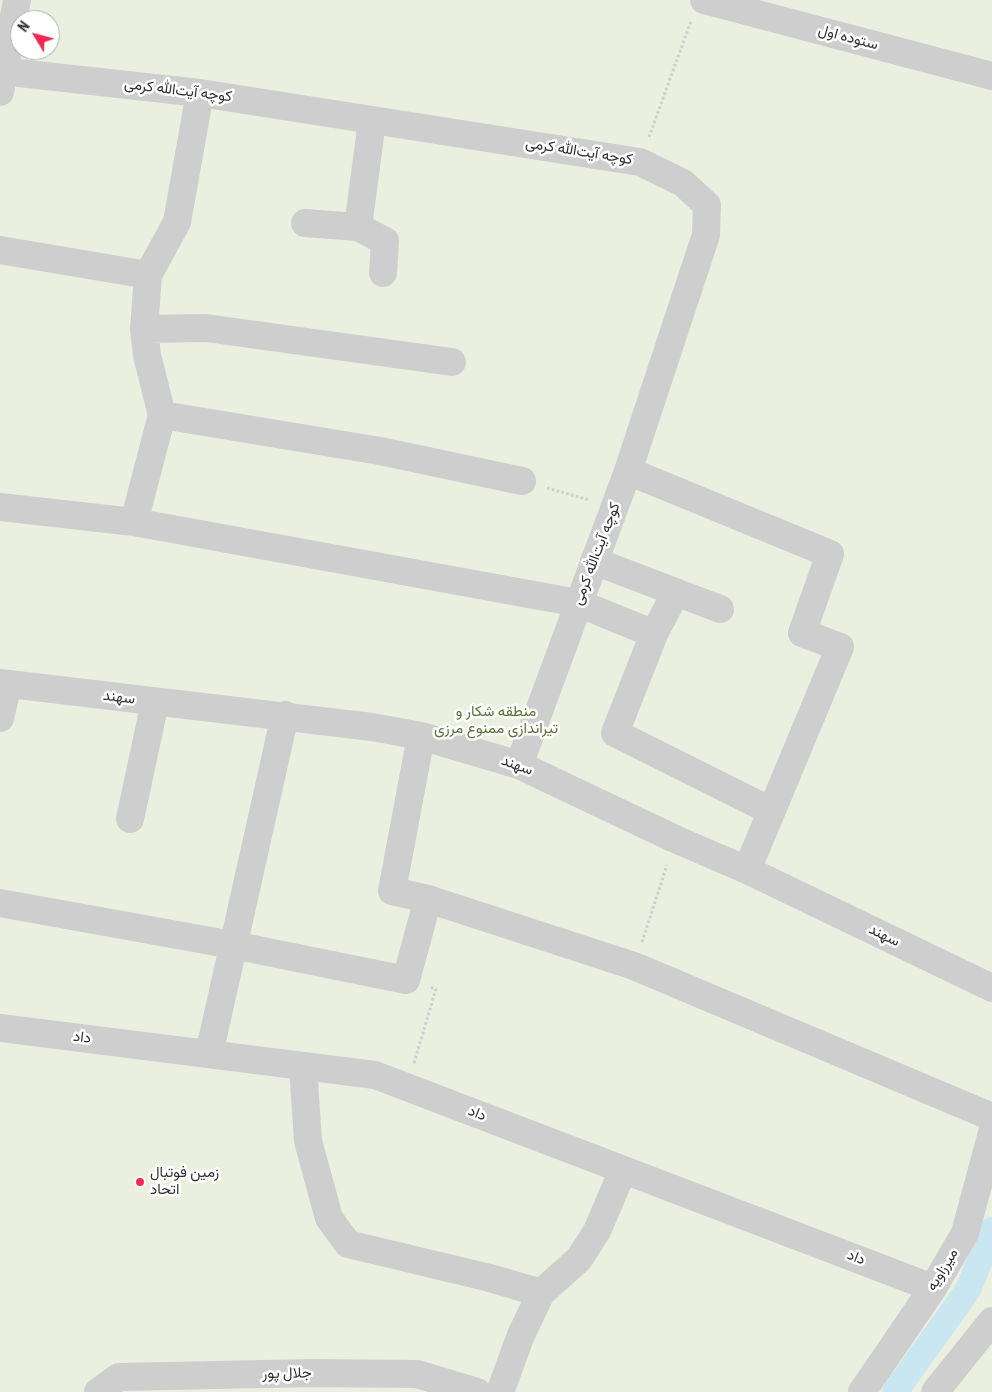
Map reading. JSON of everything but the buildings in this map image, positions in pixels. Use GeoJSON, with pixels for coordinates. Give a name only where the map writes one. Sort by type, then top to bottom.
{"type":"FeatureCollection","features":[{"type":"Feature","properties":{"kind":"street"},"geometry":{"type":"LineString","coordinates":[[1,78],[17,0]]}},
{"type":"Feature","properties":{"kind":"street","name":"ستوده اول"},"geometry":{"type":"LineString","coordinates":[[698,9],[739,4],[992,76]]}},
{"type":"Feature","properties":{"kind":"street","name":"کوچه آیت‌الله کرمی"},"geometry":{"type":"LineString","coordinates":[[1,78],[200,93],[640,162],[683,183],[707,205],[706,235],[628,471],[519,765]]}},
{"type":"Feature","properties":{"kind":"street"},"geometry":{"type":"LineString","coordinates":[[134,522],[162,415],[147,355],[144,329],[148,276],[177,222],[200,93]]}},
{"type":"Feature","properties":{"kind":"street"},"geometry":{"type":"LineString","coordinates":[[358,226],[372,120]]}},
{"type":"Feature","properties":{"kind":"street"},"geometry":{"type":"LineString","coordinates":[[305,223],[358,226],[385,241],[383,273]]}},
{"type":"Feature","properties":{"kind":"street"},"geometry":{"type":"LineString","coordinates":[[0,250],[148,276]]}},
{"type":"Feature","properties":{"kind":"street"},"geometry":{"type":"LineString","coordinates":[[144,329],[206,328],[452,362]]}},
{"type":"Feature","properties":{"kind":"street"},"geometry":{"type":"LineString","coordinates":[[162,415],[380,451],[522,481]]}},
{"type":"Feature","properties":{"kind":"street"},"geometry":{"type":"LineString","coordinates":[[628,471],[830,554],[802,633],[840,647],[748,870]]}},
{"type":"Feature","properties":{"kind":"street"},"geometry":{"type":"LineString","coordinates":[[0,507],[134,522],[578,603],[654,634]]}},
{"type":"Feature","properties":{"kind":"street"},"geometry":{"type":"LineString","coordinates":[[594,560],[720,609]]}},
{"type":"Feature","properties":{"kind":"street"},"geometry":{"type":"LineString","coordinates":[[676,592],[654,634],[615,733],[772,811]]}},
{"type":"Feature","properties":{"kind":"street"},"geometry":{"type":"LineString","coordinates":[[0,718],[4,684]]}},
{"type":"Feature","properties":{"kind":"street","name":"سهند"},"geometry":{"type":"LineString","coordinates":[[4,684],[284,715],[421,736],[519,765],[675,839],[748,870],[992,988]]}},
{"type":"Feature","properties":{"kind":"street"},"geometry":{"type":"LineString","coordinates":[[130,819],[155,702]]}},
{"type":"Feature","properties":{"kind":"street"},"geometry":{"type":"LineString","coordinates":[[209,1054],[284,715]]}},
{"type":"Feature","properties":{"kind":"street"},"geometry":{"type":"LineString","coordinates":[[421,736],[392,891],[428,899],[634,966],[992,1116]]}},
{"type":"Feature","properties":{"kind":"street"},"geometry":{"type":"LineString","coordinates":[[0,903],[233,945],[406,980],[428,899]]}},
{"type":"Feature","properties":{"kind":"street","name":"داد"},"geometry":{"type":"LineString","coordinates":[[0,1028],[375,1075],[933,1288]]}},
{"type":"Feature","properties":{"kind":"street"},"geometry":{"type":"LineString","coordinates":[[302,1066],[308,1141],[329,1218],[348,1244],[490,1278],[541,1293]]}},
{"type":"Feature","properties":{"kind":"street","name":"میرزاویه"},"geometry":{"type":"LineString","coordinates":[[862,1392],[933,1288],[965,1233],[992,1133]]}},
{"type":"Feature","properties":{"kind":"street"},"geometry":{"type":"LineString","coordinates":[[500,1392],[521,1335],[541,1293],[579,1259],[597,1231],[623,1170]]}},
{"type":"Feature","properties":{"kind":"street"},"geometry":{"type":"LineString","coordinates":[[936,1392],[992,1321]]}},
{"type":"Feature","properties":{"kind":"street","name":"جلال پور"},"geometry":{"type":"LineString","coordinates":[[98,1392],[119,1377],[312,1373],[417,1374],[477,1392]]}},
{"type":"Feature","properties":{"kind":"path"},"geometry":{"type":"LineString","coordinates":[[640,162],[698,9]]}},
{"type":"Feature","properties":{"kind":"path"},"geometry":{"type":"LineString","coordinates":[[522,481],[614,508]]}},
{"type":"Feature","properties":{"kind":"path"},"geometry":{"type":"LineString","coordinates":[[634,966],[675,839]]}},
{"type":"Feature","properties":{"kind":"path"},"geometry":{"type":"LineString","coordinates":[[406,980],[436,989],[407,1088]]}},
{"type":"Feature","properties":{"kind":"green space","name":"منطقه شکار و تیراندازی ممنوع مرزی"},"geometry":{"type":"Polygon","coordinates":[[[0,0],[992,0],[992,1392],[0,1392],[0,0]]]}},
{"type":"Feature","properties":{"kind":"waterway"},"geometry":{"type":"LineString","coordinates":[[895,1392],[968,1290],[992,1230]]}},
{"type":"Feature","properties":{"kind":"place","name":"زمین فوتبال اتحاد"},"geometry":{"type":"Point","coordinates":[140,1182]}}]}
